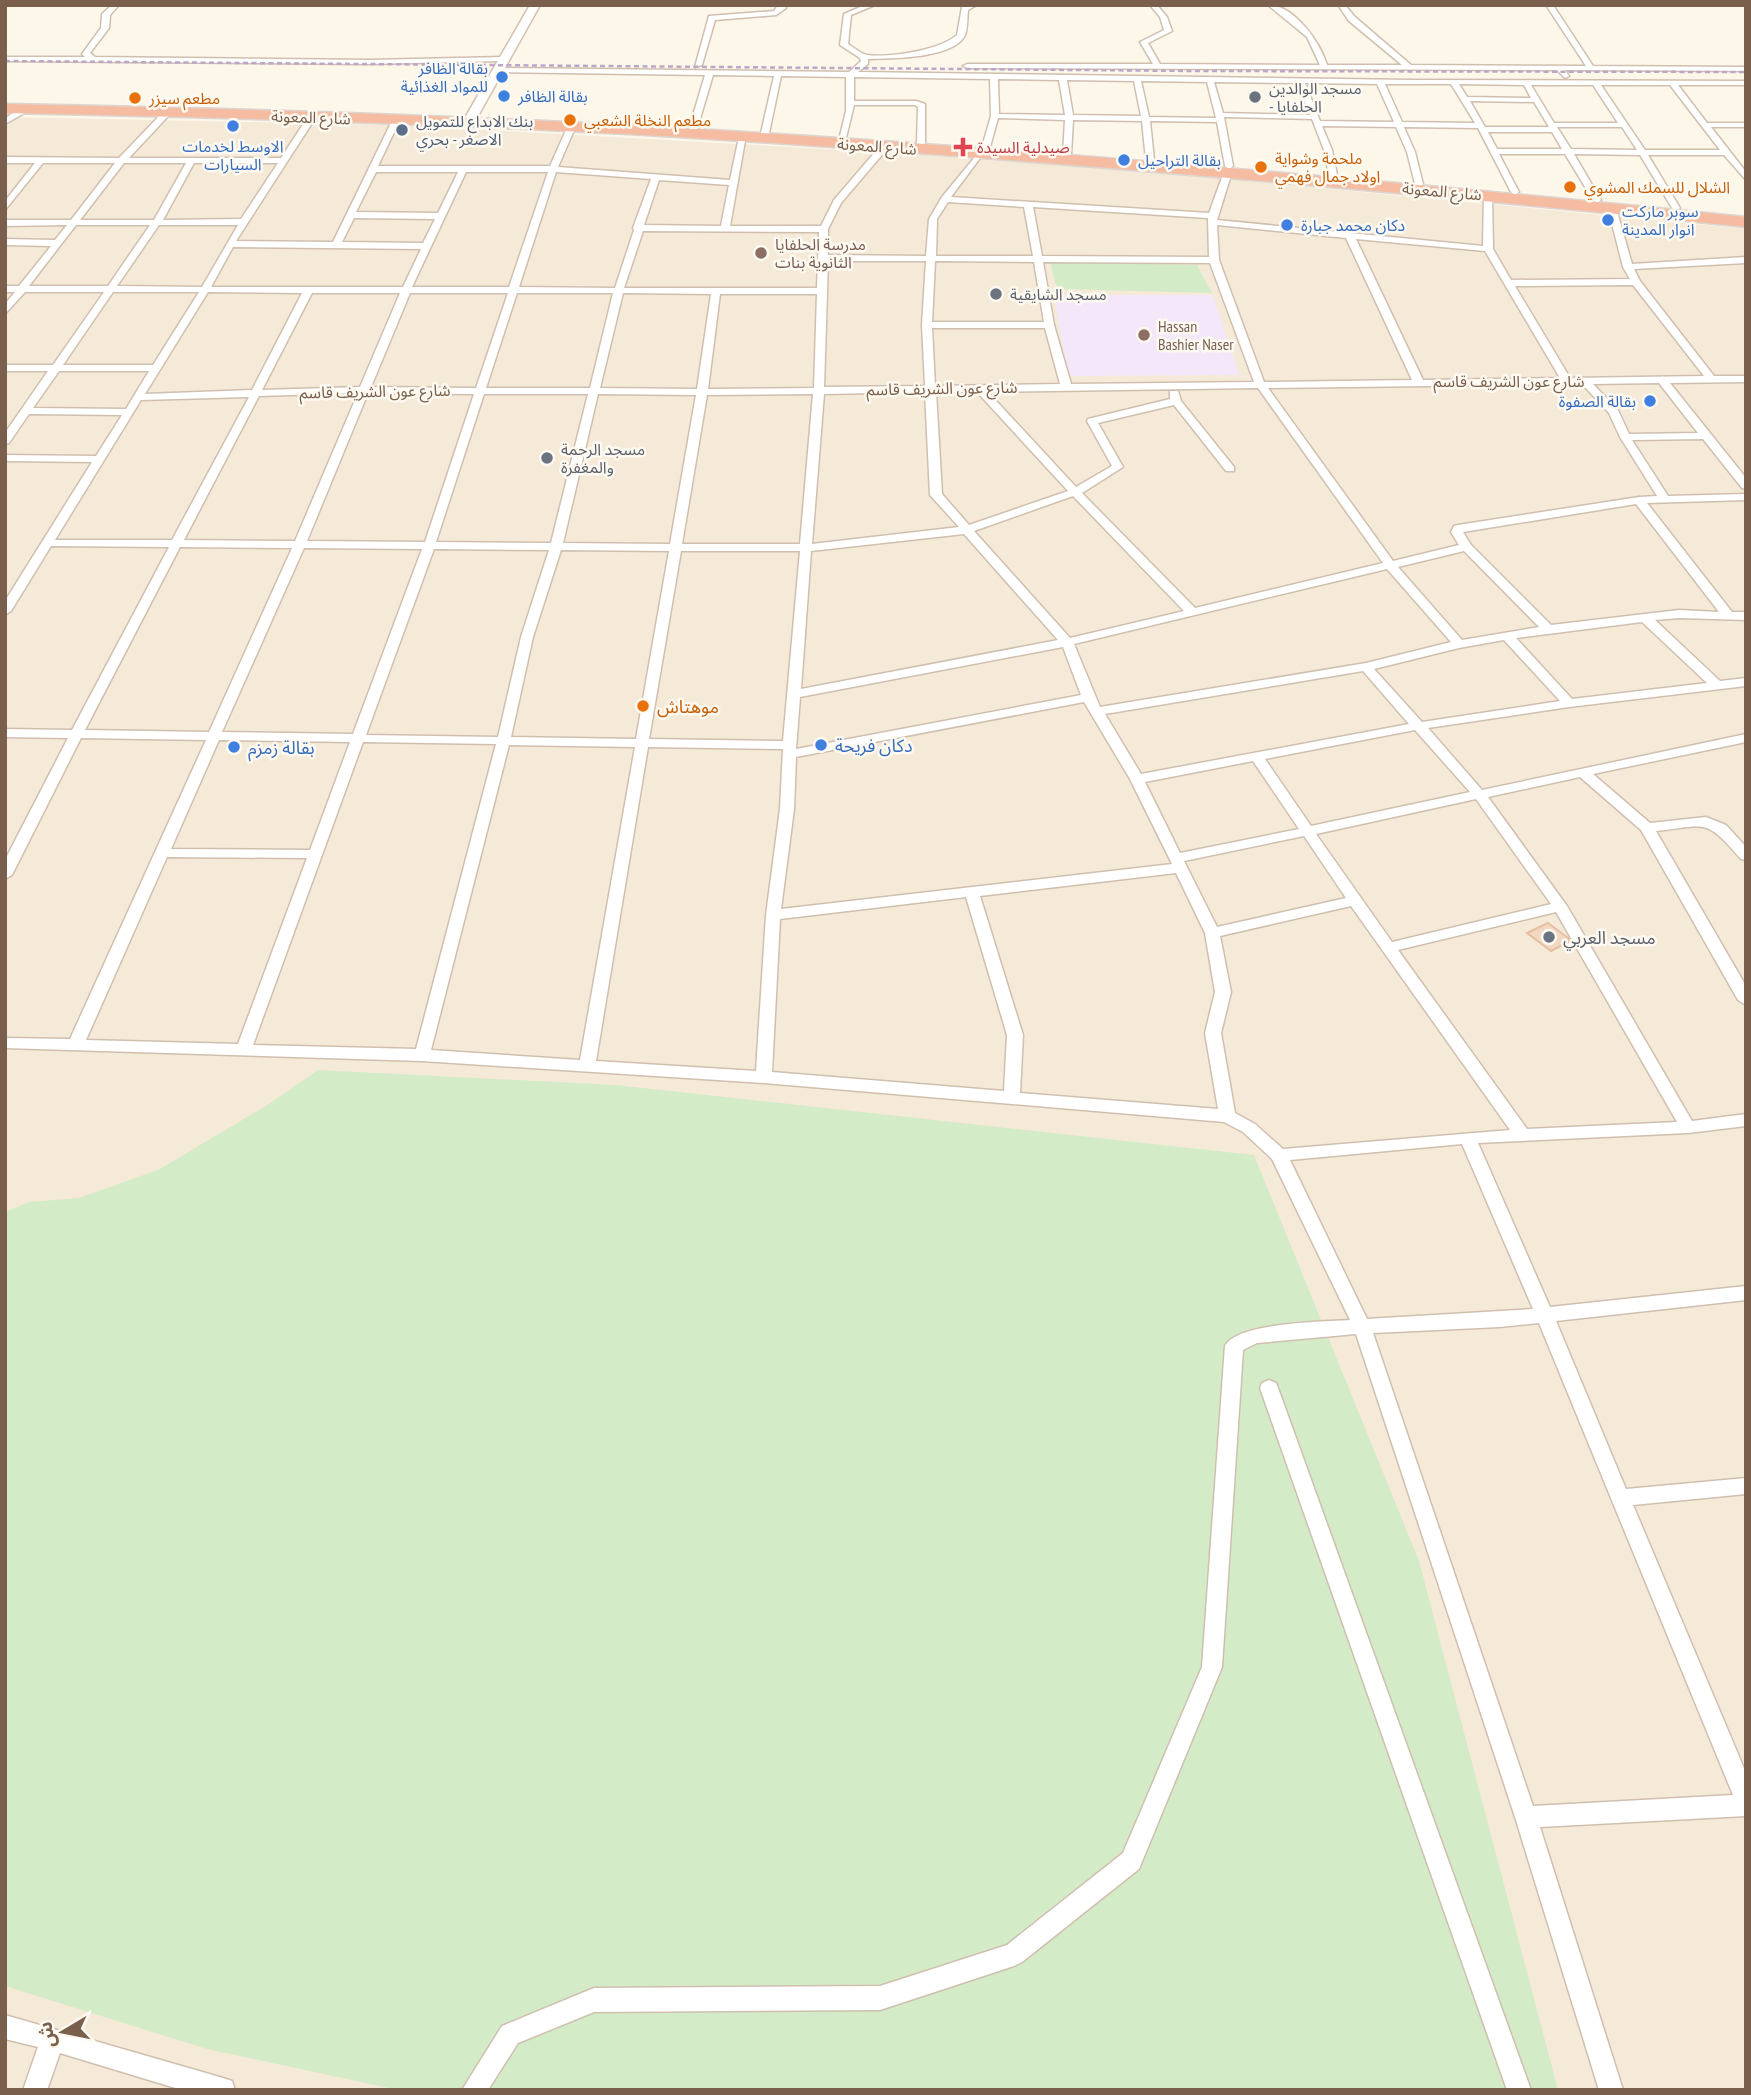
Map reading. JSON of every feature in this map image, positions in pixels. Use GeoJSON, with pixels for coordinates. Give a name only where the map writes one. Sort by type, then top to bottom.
{"type":"FeatureCollection","features":[{"type":"Feature","properties":{"kind":"highway","name":"شارع المعونة"},"geometry":{"type":"LineString","coordinates":[[5,106],[470,120],[842,138],[983,151],[1334,175],[1515,192],[1746,222]]}},
{"type":"Feature","properties":{"kind":"highway","name":"شارع المعونة"},"geometry":{"type":"LineString","coordinates":[[5,106],[400,120],[470,120],[884,147],[1067,154],[1150,160],[1488,196],[1746,215]]}},
{"type":"Feature","properties":{"kind":"street"},"geometry":{"type":"LineString","coordinates":[[93,60],[86,54],[105,29],[106,14],[116,5]]}},
{"type":"Feature","properties":{"kind":"street"},"geometry":{"type":"LineString","coordinates":[[470,120],[535,5]]}},
{"type":"Feature","properties":{"kind":"street"},"geometry":{"type":"LineString","coordinates":[[698,65],[712,18],[776,13],[780,11],[780,5]]}},
{"type":"Feature","properties":{"kind":"street"},"geometry":{"type":"LineString","coordinates":[[872,5],[848,14],[842,39],[844,45],[864,57],[917,53],[951,44],[961,36],[965,9],[974,5]]}},
{"type":"Feature","properties":{"kind":"street"},"geometry":{"type":"LineString","coordinates":[[1153,5],[1163,17],[1168,31],[1144,42],[1158,67]]}},
{"type":"Feature","properties":{"kind":"street"},"geometry":{"type":"LineString","coordinates":[[1273,7],[1287,5]]}},
{"type":"Feature","properties":{"kind":"street"},"geometry":{"type":"LineString","coordinates":[[1335,5],[1344,9],[1409,67]]}},
{"type":"Feature","properties":{"kind":"street"},"geometry":{"type":"LineString","coordinates":[[1549,5],[1591,68]]}},
{"type":"Feature","properties":{"kind":"street"},"geometry":{"type":"LineString","coordinates":[[845,6],[861,8]]}},
{"type":"Feature","properties":{"kind":"street"},"geometry":{"type":"LineString","coordinates":[[1273,7],[1311,36],[1319,47],[1324,67]]}},
{"type":"Feature","properties":{"kind":"street"},"geometry":{"type":"LineString","coordinates":[[842,138],[850,103],[850,75],[865,62],[864,57]]}},
{"type":"Feature","properties":{"kind":"street"},"geometry":{"type":"LineString","coordinates":[[5,59],[946,66]]}},
{"type":"Feature","properties":{"kind":"street"},"geometry":{"type":"LineString","coordinates":[[501,64],[778,74],[1210,80],[1672,82],[1744,85]]}},
{"type":"Feature","properties":{"kind":"street"},"geometry":{"type":"LineString","coordinates":[[959,66],[1746,69]]}},
{"type":"Feature","properties":{"kind":"street"},"geometry":{"type":"LineString","coordinates":[[1559,68],[1570,82]]}},
{"type":"Feature","properties":{"kind":"street"},"geometry":{"type":"LineString","coordinates":[[693,129],[710,72]]}},
{"type":"Feature","properties":{"kind":"street"},"geometry":{"type":"LineString","coordinates":[[765,133],[778,74]]}},
{"type":"Feature","properties":{"kind":"street"},"geometry":{"type":"LineString","coordinates":[[994,77],[995,116],[983,151],[934,215],[927,325],[936,495],[1066,642],[1088,697],[1137,779],[1212,933],[1223,992],[1213,1033],[1227,1115]]}},
{"type":"Feature","properties":{"kind":"street"},"geometry":{"type":"LineString","coordinates":[[1063,78],[1069,117],[1067,154]]}},
{"type":"Feature","properties":{"kind":"street"},"geometry":{"type":"LineString","coordinates":[[1137,79],[1146,119],[1150,160]]}},
{"type":"Feature","properties":{"kind":"street"},"geometry":{"type":"LineString","coordinates":[[1210,80],[1220,117],[1228,169],[1212,219],[1214,260],[1259,383],[1389,564],[1459,644]]}},
{"type":"Feature","properties":{"kind":"street"},"geometry":{"type":"LineString","coordinates":[[1300,80],[1328,149],[1334,175]]}},
{"type":"Feature","properties":{"kind":"street"},"geometry":{"type":"LineString","coordinates":[[1380,81],[1396,124],[1411,152],[1419,184]]}},
{"type":"Feature","properties":{"kind":"street"},"geometry":{"type":"LineString","coordinates":[[1453,82],[1482,127],[1515,192]]}},
{"type":"Feature","properties":{"kind":"street"},"geometry":{"type":"LineString","coordinates":[[1526,82],[1567,152],[1604,204],[1636,282],[1711,379]]}},
{"type":"Feature","properties":{"kind":"street"},"geometry":{"type":"LineString","coordinates":[[1595,82],[1676,208]]}},
{"type":"Feature","properties":{"kind":"street"},"geometry":{"type":"LineString","coordinates":[[1672,82],[1744,175]]}},
{"type":"Feature","properties":{"kind":"street"},"geometry":{"type":"LineString","coordinates":[[1465,99],[1536,100]]}},
{"type":"Feature","properties":{"kind":"street"},"geometry":{"type":"LineString","coordinates":[[850,103],[916,103],[922,106],[920,144]]}},
{"type":"Feature","properties":{"kind":"street"},"geometry":{"type":"LineString","coordinates":[[5,122],[29,108]]}},
{"type":"Feature","properties":{"kind":"street"},"geometry":{"type":"LineString","coordinates":[[5,311],[122,160],[168,112]]}},
{"type":"Feature","properties":{"kind":"street"},"geometry":{"type":"LineString","coordinates":[[995,116],[1146,119],[1220,117],[1482,127],[1623,125]]}},
{"type":"Feature","properties":{"kind":"street"},"geometry":{"type":"LineString","coordinates":[[5,611],[127,412],[157,368],[230,244],[312,117]]}},
{"type":"Feature","properties":{"kind":"street"},"geometry":{"type":"LineString","coordinates":[[336,245],[394,125],[400,120]]}},
{"type":"Feature","properties":{"kind":"street"},"geometry":{"type":"LineString","coordinates":[[1704,125],[1746,125]]}},
{"type":"Feature","properties":{"kind":"street"},"geometry":{"type":"LineString","coordinates":[[244,1048],[429,547],[553,169],[571,128]]}},
{"type":"Feature","properties":{"kind":"street"},"geometry":{"type":"LineString","coordinates":[[724,228],[743,137]]}},
{"type":"Feature","properties":{"kind":"street"},"geometry":{"type":"LineString","coordinates":[[764,1077],[773,915],[787,809],[819,388],[824,229],[837,202],[884,147]]}},
{"type":"Feature","properties":{"kind":"street"},"geometry":{"type":"LineString","coordinates":[[1494,151],[1727,153]]}},
{"type":"Feature","properties":{"kind":"street"},"geometry":{"type":"LineString","coordinates":[[5,160],[284,161]]}},
{"type":"Feature","properties":{"kind":"street"},"geometry":{"type":"LineString","coordinates":[[5,207],[41,160]]}},
{"type":"Feature","properties":{"kind":"street"},"geometry":{"type":"LineString","coordinates":[[5,441],[157,222],[191,161]]}},
{"type":"Feature","properties":{"kind":"street"},"geometry":{"type":"LineString","coordinates":[[372,169],[553,169],[734,183]]}},
{"type":"Feature","properties":{"kind":"street"},"geometry":{"type":"LineString","coordinates":[[76,1044],[299,546],[406,290],[463,169]]}},
{"type":"Feature","properties":{"kind":"street"},"geometry":{"type":"LineString","coordinates":[[422,1055],[504,740],[527,637],[556,547],[619,289],[656,177]]}},
{"type":"Feature","properties":{"kind":"street"},"geometry":{"type":"LineString","coordinates":[[1488,196],[1488,249],[1567,381]]}},
{"type":"Feature","properties":{"kind":"street"},"geometry":{"type":"LineString","coordinates":[[945,199],[1028,203],[1212,219],[1488,249]]}},
{"type":"Feature","properties":{"kind":"street"},"geometry":{"type":"LineString","coordinates":[[1028,203],[1049,325],[1066,386]]}},
{"type":"Feature","properties":{"kind":"street"},"geometry":{"type":"LineString","coordinates":[[351,215],[441,216]]}},
{"type":"Feature","properties":{"kind":"street"},"geometry":{"type":"LineString","coordinates":[[5,223],[244,222]]}},
{"type":"Feature","properties":{"kind":"street"},"geometry":{"type":"LineString","coordinates":[[637,229],[824,229]]}},
{"type":"Feature","properties":{"kind":"street"},"geometry":{"type":"LineString","coordinates":[[1350,236],[1418,381]]}},
{"type":"Feature","properties":{"kind":"street"},"geometry":{"type":"LineString","coordinates":[[5,242],[59,243]]}},
{"type":"Feature","properties":{"kind":"street"},"geometry":{"type":"LineString","coordinates":[[230,244],[428,246]]}},
{"type":"Feature","properties":{"kind":"street"},"geometry":{"type":"LineString","coordinates":[[824,258],[1214,260]]}},
{"type":"Feature","properties":{"kind":"street"},"geometry":{"type":"LineString","coordinates":[[1628,267],[1746,260]]}},
{"type":"Feature","properties":{"kind":"street"},"geometry":{"type":"LineString","coordinates":[[1510,283],[1636,282]]}},
{"type":"Feature","properties":{"kind":"street"},"geometry":{"type":"LineString","coordinates":[[5,289],[820,291]]}},
{"type":"Feature","properties":{"kind":"street"},"geometry":{"type":"LineString","coordinates":[[5,875],[74,734],[257,394],[309,289]]}},
{"type":"Feature","properties":{"kind":"street"},"geometry":{"type":"LineString","coordinates":[[587,1067],[702,391],[716,290]]}},
{"type":"Feature","properties":{"kind":"street"},"geometry":{"type":"LineString","coordinates":[[927,325],[1049,325]]}},
{"type":"Feature","properties":{"kind":"street"},"geometry":{"type":"LineString","coordinates":[[5,368],[157,368]]}},
{"type":"Feature","properties":{"kind":"street","name":"شارع عون الشريف قاسم"},"geometry":{"type":"LineString","coordinates":[[138,397],[364,390],[702,391],[1746,379]]}},
{"type":"Feature","properties":{"kind":"street"},"geometry":{"type":"LineString","coordinates":[[1662,380],[1746,486]]}},
{"type":"Feature","properties":{"kind":"street"},"geometry":{"type":"LineString","coordinates":[[1586,381],[1612,410],[1625,437],[1664,498]]}},
{"type":"Feature","properties":{"kind":"street"},"geometry":{"type":"LineString","coordinates":[[1172,384],[1176,401],[1230,469]]}},
{"type":"Feature","properties":{"kind":"street"},"geometry":{"type":"LineString","coordinates":[[979,388],[1192,612]]}},
{"type":"Feature","properties":{"kind":"street"},"geometry":{"type":"LineString","coordinates":[[48,543],[807,548],[967,530],[1075,492],[1118,467],[1092,421],[1176,401]]}},
{"type":"Feature","properties":{"kind":"street"},"geometry":{"type":"LineString","coordinates":[[26,411],[127,412]]}},
{"type":"Feature","properties":{"kind":"street"},"geometry":{"type":"LineString","coordinates":[[1625,437],[1705,436]]}},
{"type":"Feature","properties":{"kind":"street"},"geometry":{"type":"LineString","coordinates":[[5,458],[98,459]]}},
{"type":"Feature","properties":{"kind":"street"},"geometry":{"type":"LineString","coordinates":[[1548,629],[1466,547],[1457,532],[1458,528],[1639,500],[1746,497]]}},
{"type":"Feature","properties":{"kind":"street"},"geometry":{"type":"LineString","coordinates":[[1639,500],[1727,614]]}},
{"type":"Feature","properties":{"kind":"street"},"geometry":{"type":"LineString","coordinates":[[795,694],[1066,642],[1466,547]]}},
{"type":"Feature","properties":{"kind":"street"},"geometry":{"type":"LineString","coordinates":[[1098,711],[1366,667],[1459,644],[1548,629],[1698,613],[1746,615]]}},
{"type":"Feature","properties":{"kind":"street"},"geometry":{"type":"LineString","coordinates":[[1644,617],[1717,685]]}},
{"type":"Feature","properties":{"kind":"street"},"geometry":{"type":"LineString","coordinates":[[1507,636],[1569,703]]}},
{"type":"Feature","properties":{"kind":"street"},"geometry":{"type":"LineString","coordinates":[[1366,667],[1479,794],[1560,906],[1688,1127]]}},
{"type":"Feature","properties":{"kind":"street"},"geometry":{"type":"LineString","coordinates":[[1137,779],[1418,726],[1569,703],[1745,683]]}},
{"type":"Feature","properties":{"kind":"street"},"geometry":{"type":"LineString","coordinates":[[5,733],[642,741],[790,749],[1088,697]]}},
{"type":"Feature","properties":{"kind":"street"},"geometry":{"type":"LineString","coordinates":[[773,915],[972,894],[1178,863],[1581,771],[1746,738]]}},
{"type":"Feature","properties":{"kind":"street"},"geometry":{"type":"LineString","coordinates":[[1258,758],[1355,901],[1522,1134]]}},
{"type":"Feature","properties":{"kind":"street"},"geometry":{"type":"LineString","coordinates":[[1581,771],[1647,828],[1746,1000]]}},
{"type":"Feature","properties":{"kind":"street"},"geometry":{"type":"LineString","coordinates":[[1647,828],[1706,821],[1715,823],[1746,856]]}},
{"type":"Feature","properties":{"kind":"street"},"geometry":{"type":"LineString","coordinates":[[161,853],[315,854]]}},
{"type":"Feature","properties":{"kind":"street"},"geometry":{"type":"LineString","coordinates":[[972,894],[1015,1035],[1012,1097]]}},
{"type":"Feature","properties":{"kind":"street"},"geometry":{"type":"LineString","coordinates":[[1212,933],[1355,901]]}},
{"type":"Feature","properties":{"kind":"street"},"geometry":{"type":"LineString","coordinates":[[1390,947],[1560,906]]}},
{"type":"Feature","properties":{"kind":"street"},"geometry":{"type":"LineString","coordinates":[[5,1043],[422,1055],[764,1077],[1227,1115],[1249,1128],[1279,1155],[1362,1326],[1526,1818],[1611,2090]]}},
{"type":"Feature","properties":{"kind":"street"},"geometry":{"type":"LineString","coordinates":[[1279,1155],[1467,1138],[1688,1127],[1746,1120]]}},
{"type":"Feature","properties":{"kind":"street"},"geometry":{"type":"LineString","coordinates":[[1467,1138],[1544,1314],[1746,1803],[1526,1818]]}},
{"type":"Feature","properties":{"kind":"street"},"geometry":{"type":"LineString","coordinates":[[474,2090],[510,2034],[594,2000],[880,1998],[1014,1954],[1131,1861],[1212,1667],[1234,1346],[1254,1336],[1362,1326],[1440,1324],[1746,1293]]}},
{"type":"Feature","properties":{"kind":"street"},"geometry":{"type":"LineString","coordinates":[[1269,1388],[1519,2090]]}},
{"type":"Feature","properties":{"kind":"street"},"geometry":{"type":"LineString","coordinates":[[1619,1498],[1746,1486]]}},
{"type":"Feature","properties":{"kind":"street"},"geometry":{"type":"LineString","coordinates":[[5,2027],[223,2090]]}},
{"type":"Feature","properties":{"kind":"street"},"geometry":{"type":"LineString","coordinates":[[36,2090],[53,2039]]}},
{"type":"Feature","properties":{"kind":"shaded area"},"geometry":{"type":"Polygon","coordinates":[[[5,117],[394,125],[1040,161],[1746,229],[1746,2090],[5,2090],[5,117]]]}},
{"type":"Feature","properties":{"kind":"shaded area","name":"Hassan Bashier Naser"},"geometry":{"type":"Polygon","coordinates":[[[1054,295],[1213,295],[1239,375],[1068,376],[1054,295]]]}},
{"type":"Feature","properties":{"kind":"green space"},"geometry":{"type":"Polygon","coordinates":[[[1050,262],[1197,265],[1212,293],[1057,289],[1050,262]]]}},
{"type":"Feature","properties":{"kind":"green space"},"geometry":{"type":"Polygon","coordinates":[[[318,1070],[615,1085],[1254,1155],[1419,1561],[1558,2090],[398,2090],[207,2049],[5,1986],[5,1212],[29,1202],[79,1198],[158,1170],[269,1104],[318,1070]]]}},
{"type":"Feature","properties":{"kind":"building","name":"مسجد العربي"},"geometry":{"type":"Polygon","coordinates":[[[1548,923],[1570,941],[1551,951],[1527,933],[1548,923]]]}},
{"type":"Feature","properties":{"kind":"railway"},"geometry":{"type":"LineString","coordinates":[[5,61],[1197,71],[1746,72]]}},
{"type":"Feature","properties":{"kind":"place","name":"بقالة الظافر للمواد الغذائية"},"geometry":{"type":"Point","coordinates":[502,77]}},
{"type":"Feature","properties":{"kind":"place","name":"بقالة الظافر"},"geometry":{"type":"Point","coordinates":[504,96]}},
{"type":"Feature","properties":{"kind":"place","name":"مسجد الوالدين - الحلفايا"},"geometry":{"type":"Point","coordinates":[1255,97]}},
{"type":"Feature","properties":{"kind":"place","name":"مطعم سيزر"},"geometry":{"type":"Point","coordinates":[135,98]}},
{"type":"Feature","properties":{"kind":"place","name":"مطعم النخلة الشعبي"},"geometry":{"type":"Point","coordinates":[570,120]}},
{"type":"Feature","properties":{"kind":"place","name":"الاوسط لخدمات السيارات"},"geometry":{"type":"Point","coordinates":[233,126]}},
{"type":"Feature","properties":{"kind":"place","name":"بنك الابداع للتمويل الاصغر - بحري"},"geometry":{"type":"Point","coordinates":[402,130]}},
{"type":"Feature","properties":{"kind":"place","name":"صيدلية السيدة"},"geometry":{"type":"Point","coordinates":[963,147]}},
{"type":"Feature","properties":{"kind":"place","name":"بقالة التراحيل"},"geometry":{"type":"Point","coordinates":[1124,160]}},
{"type":"Feature","properties":{"kind":"place","name":"ملحمة وشواية اولاد جمال فهمي"},"geometry":{"type":"Point","coordinates":[1261,167]}},
{"type":"Feature","properties":{"kind":"place","name":"الشلال للسمك المشوي"},"geometry":{"type":"Point","coordinates":[1570,187]}},
{"type":"Feature","properties":{"kind":"place","name":"سوبر ماركت انوار المدينة"},"geometry":{"type":"Point","coordinates":[1608,220]}},
{"type":"Feature","properties":{"kind":"place","name":"دكان محمد جبارة"},"geometry":{"type":"Point","coordinates":[1287,225]}},
{"type":"Feature","properties":{"kind":"place","name":"مدرسة الحلفايا الثانوية بنات"},"geometry":{"type":"Point","coordinates":[761,253]}},
{"type":"Feature","properties":{"kind":"place","name":"مسجد الشايقية"},"geometry":{"type":"Point","coordinates":[996,294]}},
{"type":"Feature","properties":{"kind":"place","name":"Hassan Bashier Naser"},"geometry":{"type":"Point","coordinates":[1144,335]}},
{"type":"Feature","properties":{"kind":"place","name":"بقالة الصفوة"},"geometry":{"type":"Point","coordinates":[1650,401]}},
{"type":"Feature","properties":{"kind":"place","name":"مسجد الرحمة والمغفرة"},"geometry":{"type":"Point","coordinates":[547,458]}},
{"type":"Feature","properties":{"kind":"place","name":"موهتاش"},"geometry":{"type":"Point","coordinates":[643,706]}},
{"type":"Feature","properties":{"kind":"place","name":"دكان فريحة"},"geometry":{"type":"Point","coordinates":[821,745]}},
{"type":"Feature","properties":{"kind":"place","name":"بقالة زمزم"},"geometry":{"type":"Point","coordinates":[234,747]}},
{"type":"Feature","properties":{"kind":"place","name":"مسجد العربي"},"geometry":{"type":"Point","coordinates":[1549,937]}}]}
